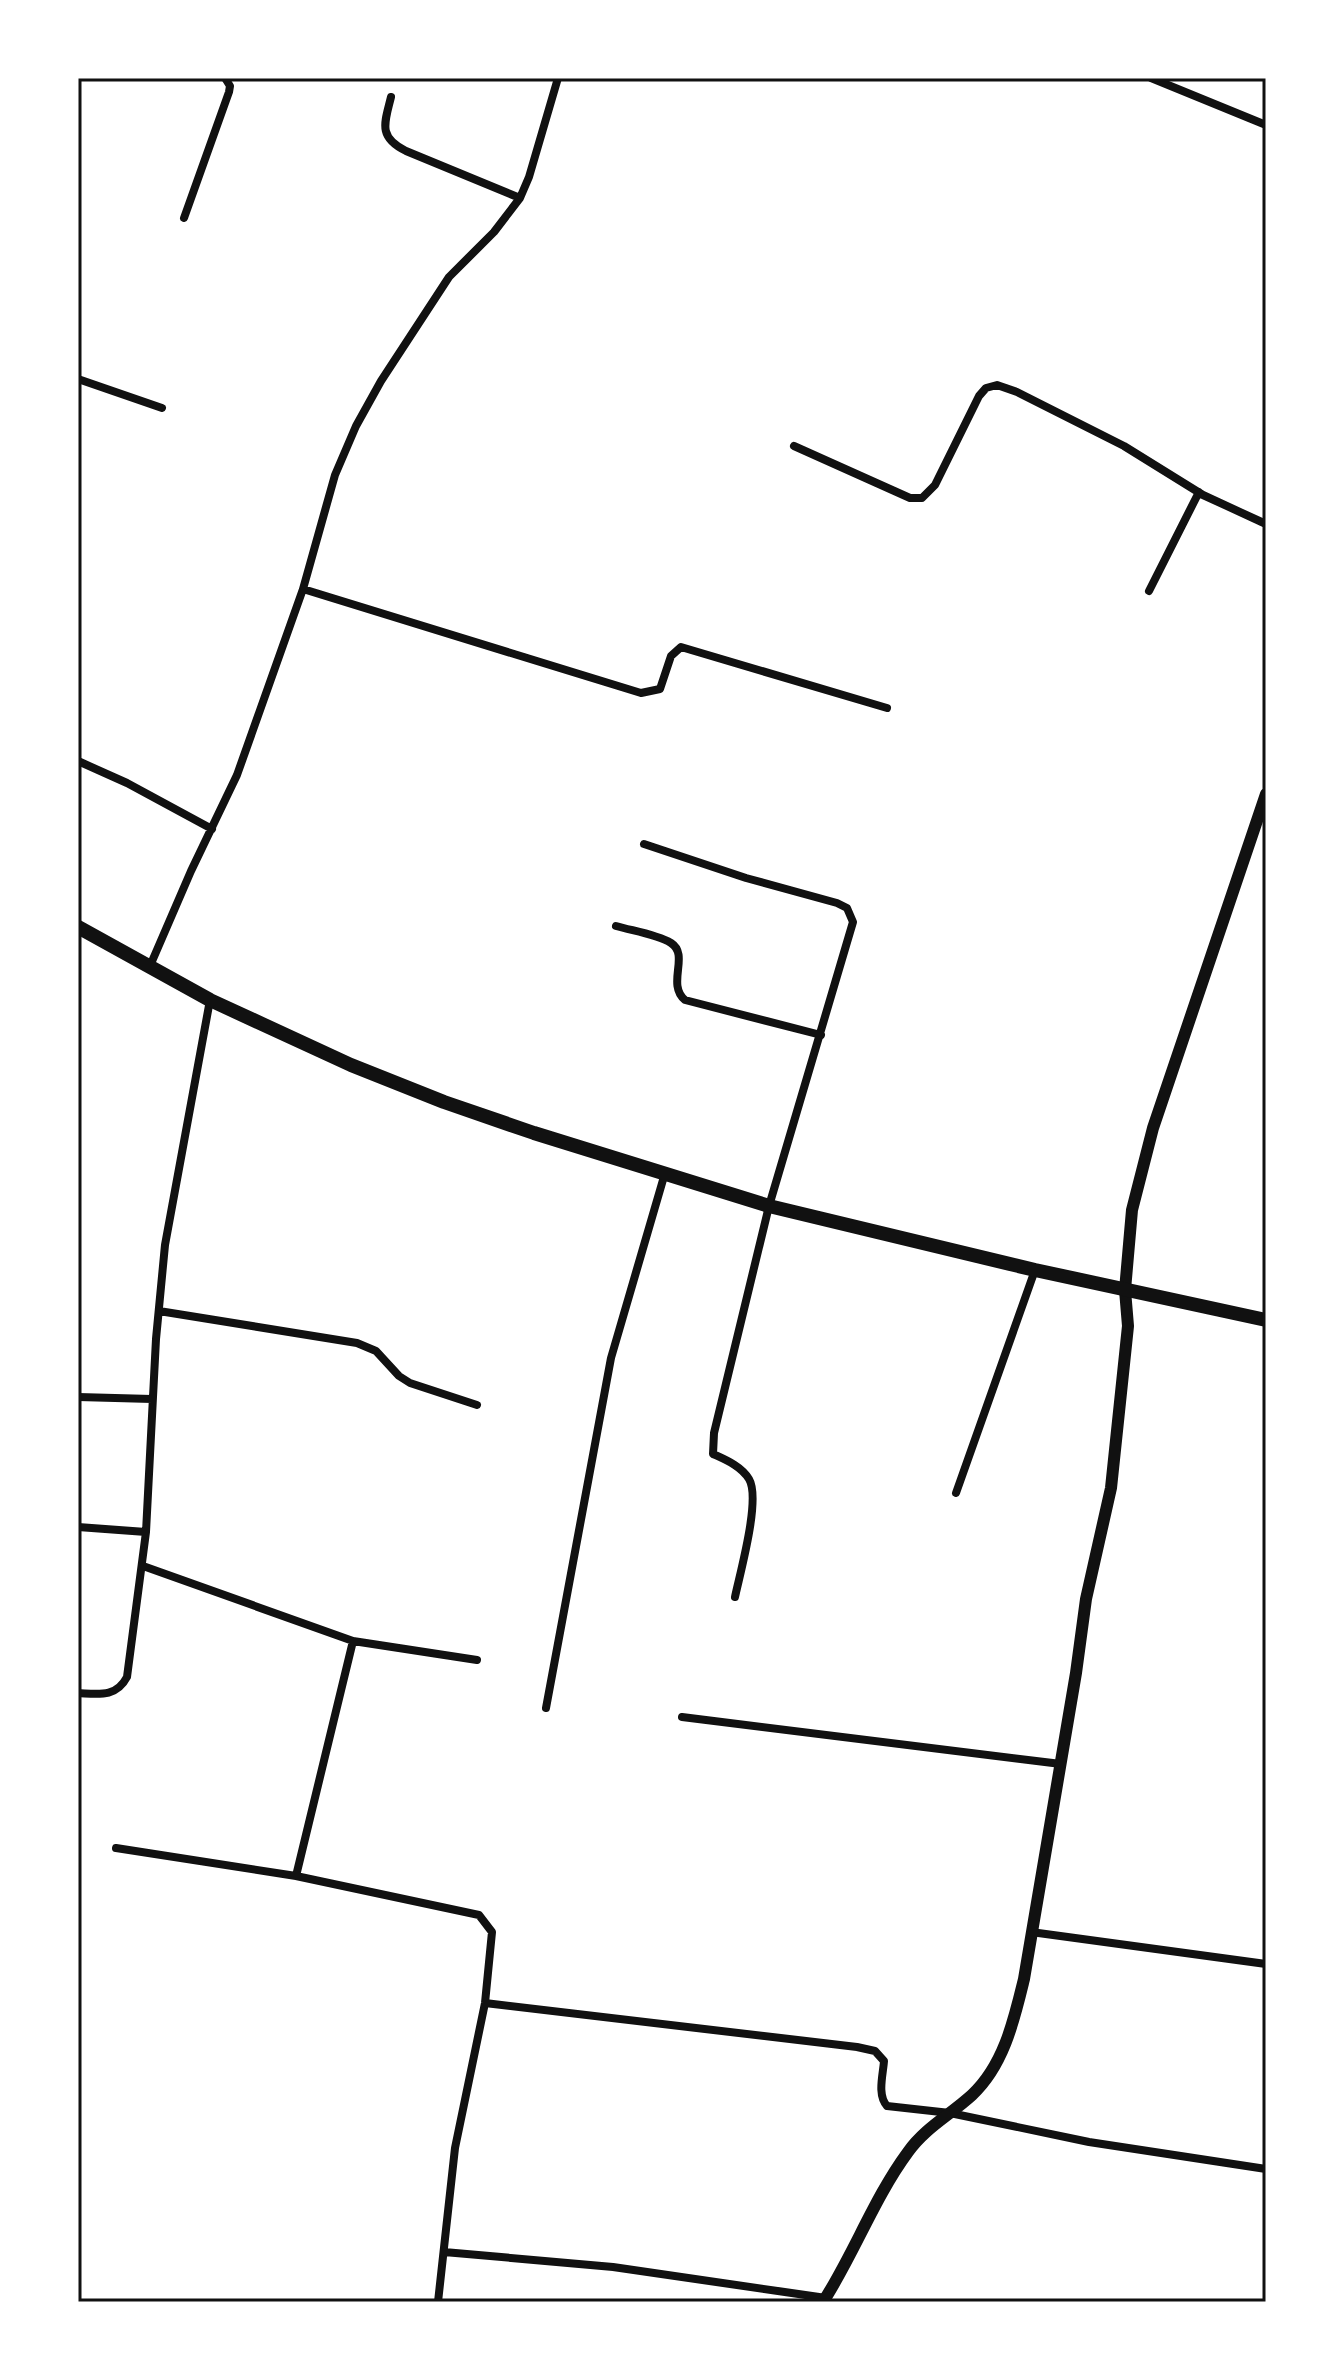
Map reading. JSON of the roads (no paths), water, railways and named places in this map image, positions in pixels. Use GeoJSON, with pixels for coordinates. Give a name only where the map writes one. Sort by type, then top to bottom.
{"type":"FeatureCollection","features":[{"type":"Feature","properties":{"kind":"main road"},"geometry":{"type":"LineString","coordinates":[[78,927],[210,1000],[351,1065],[444,1102],[769,1206],[1035,1270],[1266,1320]]}},
{"type":"Feature","properties":{"kind":"street"},"geometry":{"type":"LineString","coordinates":[[184,218],[229,92],[230,86],[225,78]]}},
{"type":"Feature","properties":{"kind":"street"},"geometry":{"type":"LineString","coordinates":[[150,966],[237,775],[303,589],[335,475],[368,404],[449,277],[508,216],[520,198],[558,78]]}},
{"type":"Feature","properties":{"kind":"street"},"geometry":{"type":"LineString","coordinates":[[1151,78],[1266,125]]}},
{"type":"Feature","properties":{"kind":"street"},"geometry":{"type":"LineString","coordinates":[[391,97],[385,124],[392,143],[520,198]]}},
{"type":"Feature","properties":{"kind":"street"},"geometry":{"type":"LineString","coordinates":[[78,379],[162,408]]}},
{"type":"Feature","properties":{"kind":"street"},"geometry":{"type":"LineString","coordinates":[[794,446],[910,498],[922,498],[935,485],[979,396],[986,388],[997,385],[1124,446],[1199,492],[1266,524]]}},
{"type":"Feature","properties":{"kind":"street"},"geometry":{"type":"LineString","coordinates":[[1149,591],[1199,492]]}},
{"type":"Feature","properties":{"kind":"street"},"geometry":{"type":"LineString","coordinates":[[303,589],[641,693],[660,689],[671,656],[681,647],[887,708]]}},
{"type":"Feature","properties":{"kind":"street"},"geometry":{"type":"LineString","coordinates":[[78,761],[127,783],[212,829]]}},
{"type":"Feature","properties":{"kind":"street"},"geometry":{"type":"LineString","coordinates":[[444,2252],[613,2267],[824,2300],[845,2268],[905,2155],[924,2131],[974,2094],[994,2067],[1012,2027],[1024,1979],[1086,1599],[1111,1488],[1128,1326],[1125,1290],[1132,1210],[1143,1164],[1266,794]]}},
{"type":"Feature","properties":{"kind":"street"},"geometry":{"type":"LineString","coordinates":[[644,844],[847,908],[853,922],[769,1206],[714,1433],[713,1454],[743,1472],[750,1480],[753,1491],[751,1518],[735,1597]]}},
{"type":"Feature","properties":{"kind":"street"},"geometry":{"type":"LineString","coordinates":[[616,926],[668,941],[675,946],[679,955],[676,987],[685,1000],[821,1035]]}},
{"type":"Feature","properties":{"kind":"street"},"geometry":{"type":"LineString","coordinates":[[78,1693],[105,1695],[122,1687],[127,1677],[143,1566],[152,1399],[167,1227],[210,1000]]}},
{"type":"Feature","properties":{"kind":"street"},"geometry":{"type":"LineString","coordinates":[[546,1708],[611,1358],[665,1173]]}},
{"type":"Feature","properties":{"kind":"street"},"geometry":{"type":"LineString","coordinates":[[956,1493],[1035,1270]]}},
{"type":"Feature","properties":{"kind":"street"},"geometry":{"type":"LineString","coordinates":[[159,1311],[357,1343],[376,1351],[399,1376],[410,1383],[477,1405]]}},
{"type":"Feature","properties":{"kind":"street"},"geometry":{"type":"LineString","coordinates":[[78,1397],[152,1399]]}},
{"type":"Feature","properties":{"kind":"street"},"geometry":{"type":"LineString","coordinates":[[78,1527],[146,1532]]}},
{"type":"Feature","properties":{"kind":"street"},"geometry":{"type":"LineString","coordinates":[[143,1566],[353,1641],[477,1660]]}},
{"type":"Feature","properties":{"kind":"street"},"geometry":{"type":"LineString","coordinates":[[296,1876],[353,1641]]}},
{"type":"Feature","properties":{"kind":"street"},"geometry":{"type":"LineString","coordinates":[[682,1717],[1061,1764]]}},
{"type":"Feature","properties":{"kind":"street"},"geometry":{"type":"LineString","coordinates":[[116,1848],[296,1876],[479,1915],[492,1932],[485,2003],[455,2148],[438,2302]]}},
{"type":"Feature","properties":{"kind":"street"},"geometry":{"type":"LineString","coordinates":[[1031,1932],[1266,1964]]}},
{"type":"Feature","properties":{"kind":"street"},"geometry":{"type":"LineString","coordinates":[[485,2003],[875,2051],[884,2061],[881,2090],[887,2106],[950,2113],[1089,2142],[1266,2169]]}}]}
